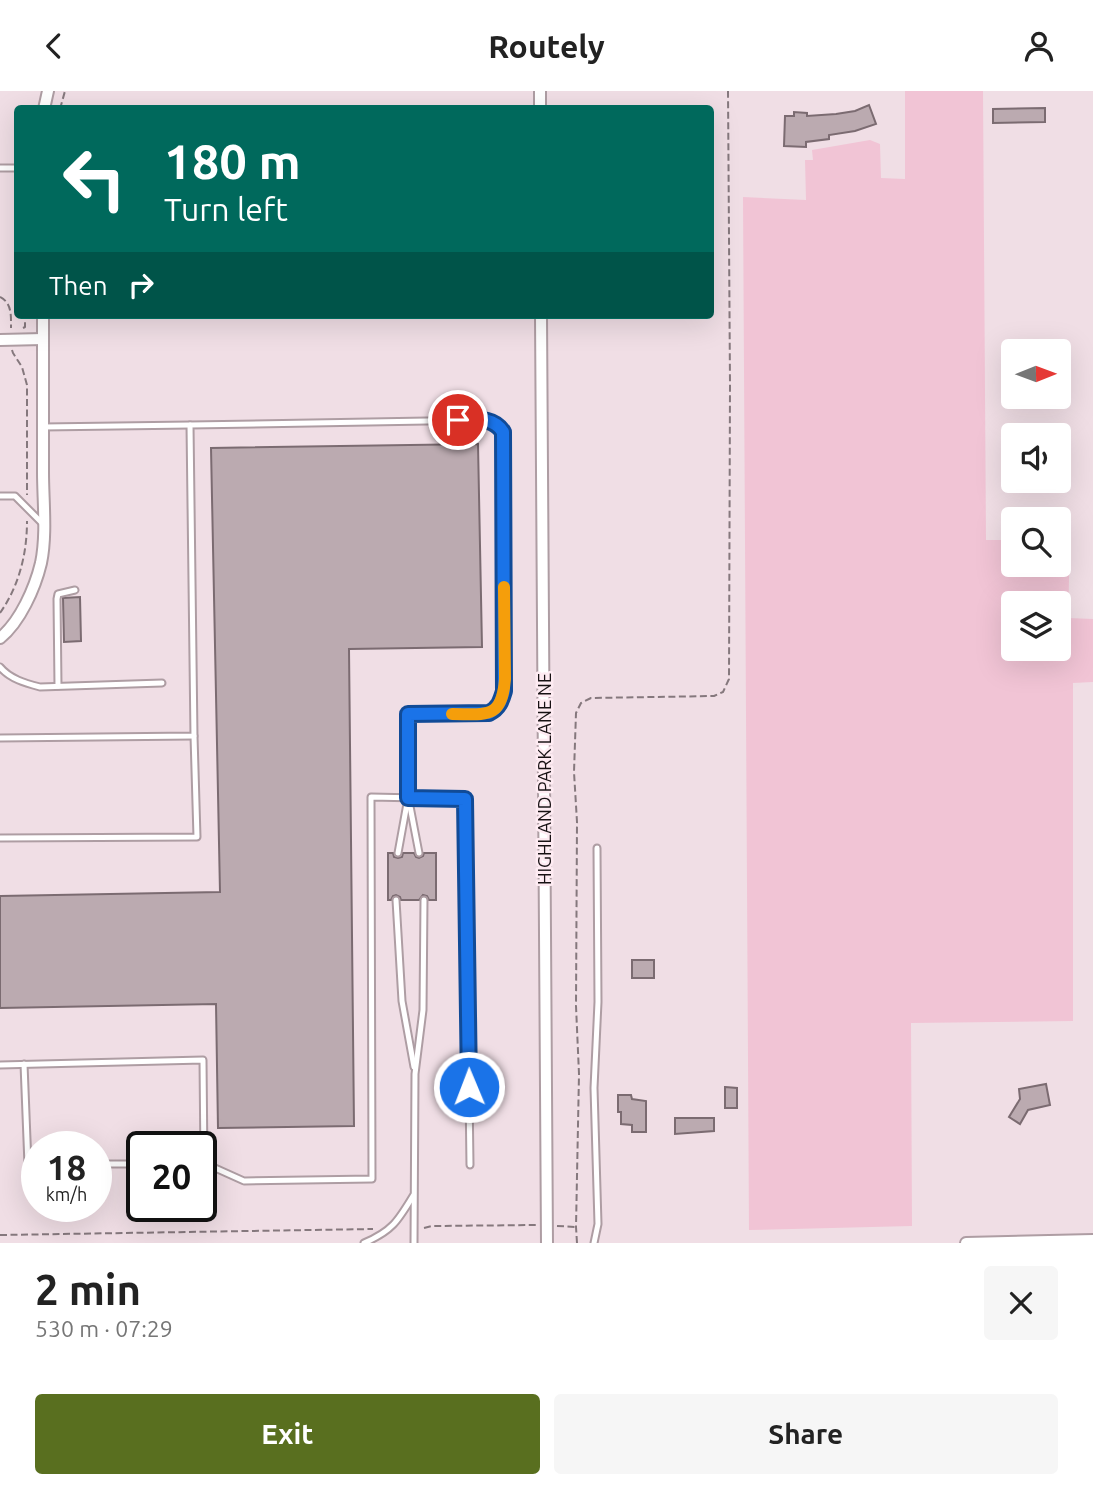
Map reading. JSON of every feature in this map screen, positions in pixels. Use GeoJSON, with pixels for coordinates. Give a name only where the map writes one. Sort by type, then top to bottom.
{"type":"FeatureCollection","features":[{"type":"Feature","properties":{"kind":"street"},"geometry":{"type":"LineString","coordinates":[[0,638],[5,635],[30,596],[41,563],[44,525],[43,319]]}},
{"type":"Feature","properties":{"kind":"street","name":"HIGHLAND PARK LANE NE"},"geometry":{"type":"LineString","coordinates":[[541,319],[547,1243]]}},
{"type":"Feature","properties":{"kind":"street"},"geometry":{"type":"LineString","coordinates":[[0,340],[43,339]]}},
{"type":"Feature","properties":{"kind":"street"},"geometry":{"type":"LineString","coordinates":[[966,1243],[1093,1240]]}},
{"type":"Feature","properties":{"kind":"lane"},"geometry":{"type":"LineString","coordinates":[[43,427],[485,420],[499,425],[503,432],[504,691],[496,710],[489,713],[408,714],[408,798],[398,853]]}},
{"type":"Feature","properties":{"kind":"lane"},"geometry":{"type":"LineString","coordinates":[[0,838],[197,837],[190,425]]}},
{"type":"Feature","properties":{"kind":"lane"},"geometry":{"type":"LineString","coordinates":[[0,496],[15,496],[44,525]]}},
{"type":"Feature","properties":{"kind":"lane"},"geometry":{"type":"LineString","coordinates":[[58,686],[57,599],[58,594],[75,590]]}},
{"type":"Feature","properties":{"kind":"lane"},"geometry":{"type":"LineString","coordinates":[[0,667],[4,673],[40,687],[162,683]]}},
{"type":"Feature","properties":{"kind":"lane"},"geometry":{"type":"LineString","coordinates":[[0,738],[194,736]]}},
{"type":"Feature","properties":{"kind":"lane"},"geometry":{"type":"LineString","coordinates":[[217,1169],[244,1181],[372,1179],[371,797],[465,799],[470,1165]]}},
{"type":"Feature","properties":{"kind":"lane"},"geometry":{"type":"LineString","coordinates":[[408,798],[419,853]]}},
{"type":"Feature","properties":{"kind":"lane"},"geometry":{"type":"LineString","coordinates":[[594,1243],[598,1224],[594,1088],[598,1002],[597,848]]}},
{"type":"Feature","properties":{"kind":"lane"},"geometry":{"type":"LineString","coordinates":[[396,900],[402,1001],[415,1074]]}},
{"type":"Feature","properties":{"kind":"lane"},"geometry":{"type":"LineString","coordinates":[[414,1243],[415,1074],[423,1010],[424,900]]}},
{"type":"Feature","properties":{"kind":"lane"},"geometry":{"type":"LineString","coordinates":[[0,1065],[203,1059],[203,1131]]}},
{"type":"Feature","properties":{"kind":"lane"},"geometry":{"type":"LineString","coordinates":[[24,1064],[27,1131]]}},
{"type":"Feature","properties":{"kind":"lane"},"geometry":{"type":"LineString","coordinates":[[364,1243],[389,1230],[415,1193]]}},
{"type":"Feature","properties":{"kind":"path"},"geometry":{"type":"LineString","coordinates":[[578,1243],[577,821],[574,772],[576,713],[581,703],[591,698],[714,696],[723,692],[729,679],[728,91]]}},
{"type":"Feature","properties":{"kind":"path"},"geometry":{"type":"LineString","coordinates":[[0,297],[9,304],[11,310],[11,330]]}},
{"type":"Feature","properties":{"kind":"path"},"geometry":{"type":"LineString","coordinates":[[20,328],[25,327],[25,319]]}},
{"type":"Feature","properties":{"kind":"path"},"geometry":{"type":"LineString","coordinates":[[13,353],[21,364],[27,384],[27,501]]}},
{"type":"Feature","properties":{"kind":"path"},"geometry":{"type":"LineString","coordinates":[[0,613],[15,587],[22,567],[27,537],[27,513]]}},
{"type":"Feature","properties":{"kind":"path"},"geometry":{"type":"LineString","coordinates":[[415,1230],[432,1226],[536,1225]]}},
{"type":"Feature","properties":{"kind":"path"},"geometry":{"type":"LineString","coordinates":[[556,1226],[576,1227]]}},
{"type":"Feature","properties":{"kind":"path"},"geometry":{"type":"LineString","coordinates":[[0,1235],[389,1230]]}},
{"type":"Feature","properties":{"kind":"shaded area"},"geometry":{"type":"Polygon","coordinates":[[[905,91],[983,91],[986,540],[1001,540],[1001,577],[1069,577],[1069,591],[1001,591],[1001,661],[1071,661],[1071,618],[1093,619],[1093,682],[1073,683],[1073,1021],[911,1023],[912,1226],[749,1230],[743,197],[806,200],[805,160],[813,160],[812,150],[870,140],[880,144],[881,178],[905,179],[905,91]]]}},
{"type":"Feature","properties":{"kind":"building"},"geometry":{"type":"Polygon","coordinates":[[[869,105],[876,124],[829,135],[829,139],[806,142],[806,147],[784,146],[785,116],[794,116],[794,112],[807,113],[807,116],[836,114],[855,111],[869,105]]]}},
{"type":"Feature","properties":{"kind":"building"},"geometry":{"type":"Polygon","coordinates":[[[1045,108],[1045,122],[993,123],[993,109],[1045,108]]]}},
{"type":"Feature","properties":{"kind":"building"},"geometry":{"type":"Polygon","coordinates":[[[478,444],[482,647],[349,649],[354,1126],[218,1128],[216,1004],[0,1008],[0,896],[220,892],[211,448],[478,444]]]}},
{"type":"Feature","properties":{"kind":"building"},"geometry":{"type":"Polygon","coordinates":[[[80,597],[81,641],[64,642],[63,598],[80,597]]]}},
{"type":"Feature","properties":{"kind":"building"},"geometry":{"type":"Polygon","coordinates":[[[388,853],[393,853],[394,857],[398,858],[402,857],[403,853],[414,853],[419,858],[424,853],[436,853],[436,900],[429,900],[423,895],[419,900],[401,900],[396,895],[388,900],[388,853]]]}},
{"type":"Feature","properties":{"kind":"building"},"geometry":{"type":"Polygon","coordinates":[[[632,960],[654,960],[654,978],[632,978],[632,960]]]}},
{"type":"Feature","properties":{"kind":"building"},"geometry":{"type":"Polygon","coordinates":[[[1046,1084],[1050,1105],[1028,1110],[1020,1124],[1009,1117],[1020,1099],[1019,1089],[1046,1084]]]}},
{"type":"Feature","properties":{"kind":"building"},"geometry":{"type":"Polygon","coordinates":[[[725,1087],[737,1088],[737,1108],[725,1108],[725,1087]]]}},
{"type":"Feature","properties":{"kind":"building"},"geometry":{"type":"Polygon","coordinates":[[[618,1095],[631,1095],[632,1099],[646,1101],[646,1132],[632,1132],[632,1125],[621,1124],[618,1095]]]}},
{"type":"Feature","properties":{"kind":"building"},"geometry":{"type":"Polygon","coordinates":[[[675,1118],[714,1118],[714,1131],[675,1134],[675,1118]]]}},
{"type":"Feature","properties":{"kind":"slow traffic"},"geometry":{"type":"LineString","coordinates":[[452,714],[489,713],[496,710],[501,702],[505,679],[504,587]]}},
{"type":"Feature","properties":{"kind":"route"},"geometry":{"type":"LineString","coordinates":[[458,420],[491,421],[499,425],[503,432],[504,691],[496,710],[489,713],[408,714],[408,798],[465,799],[469,1087]]}}]}
